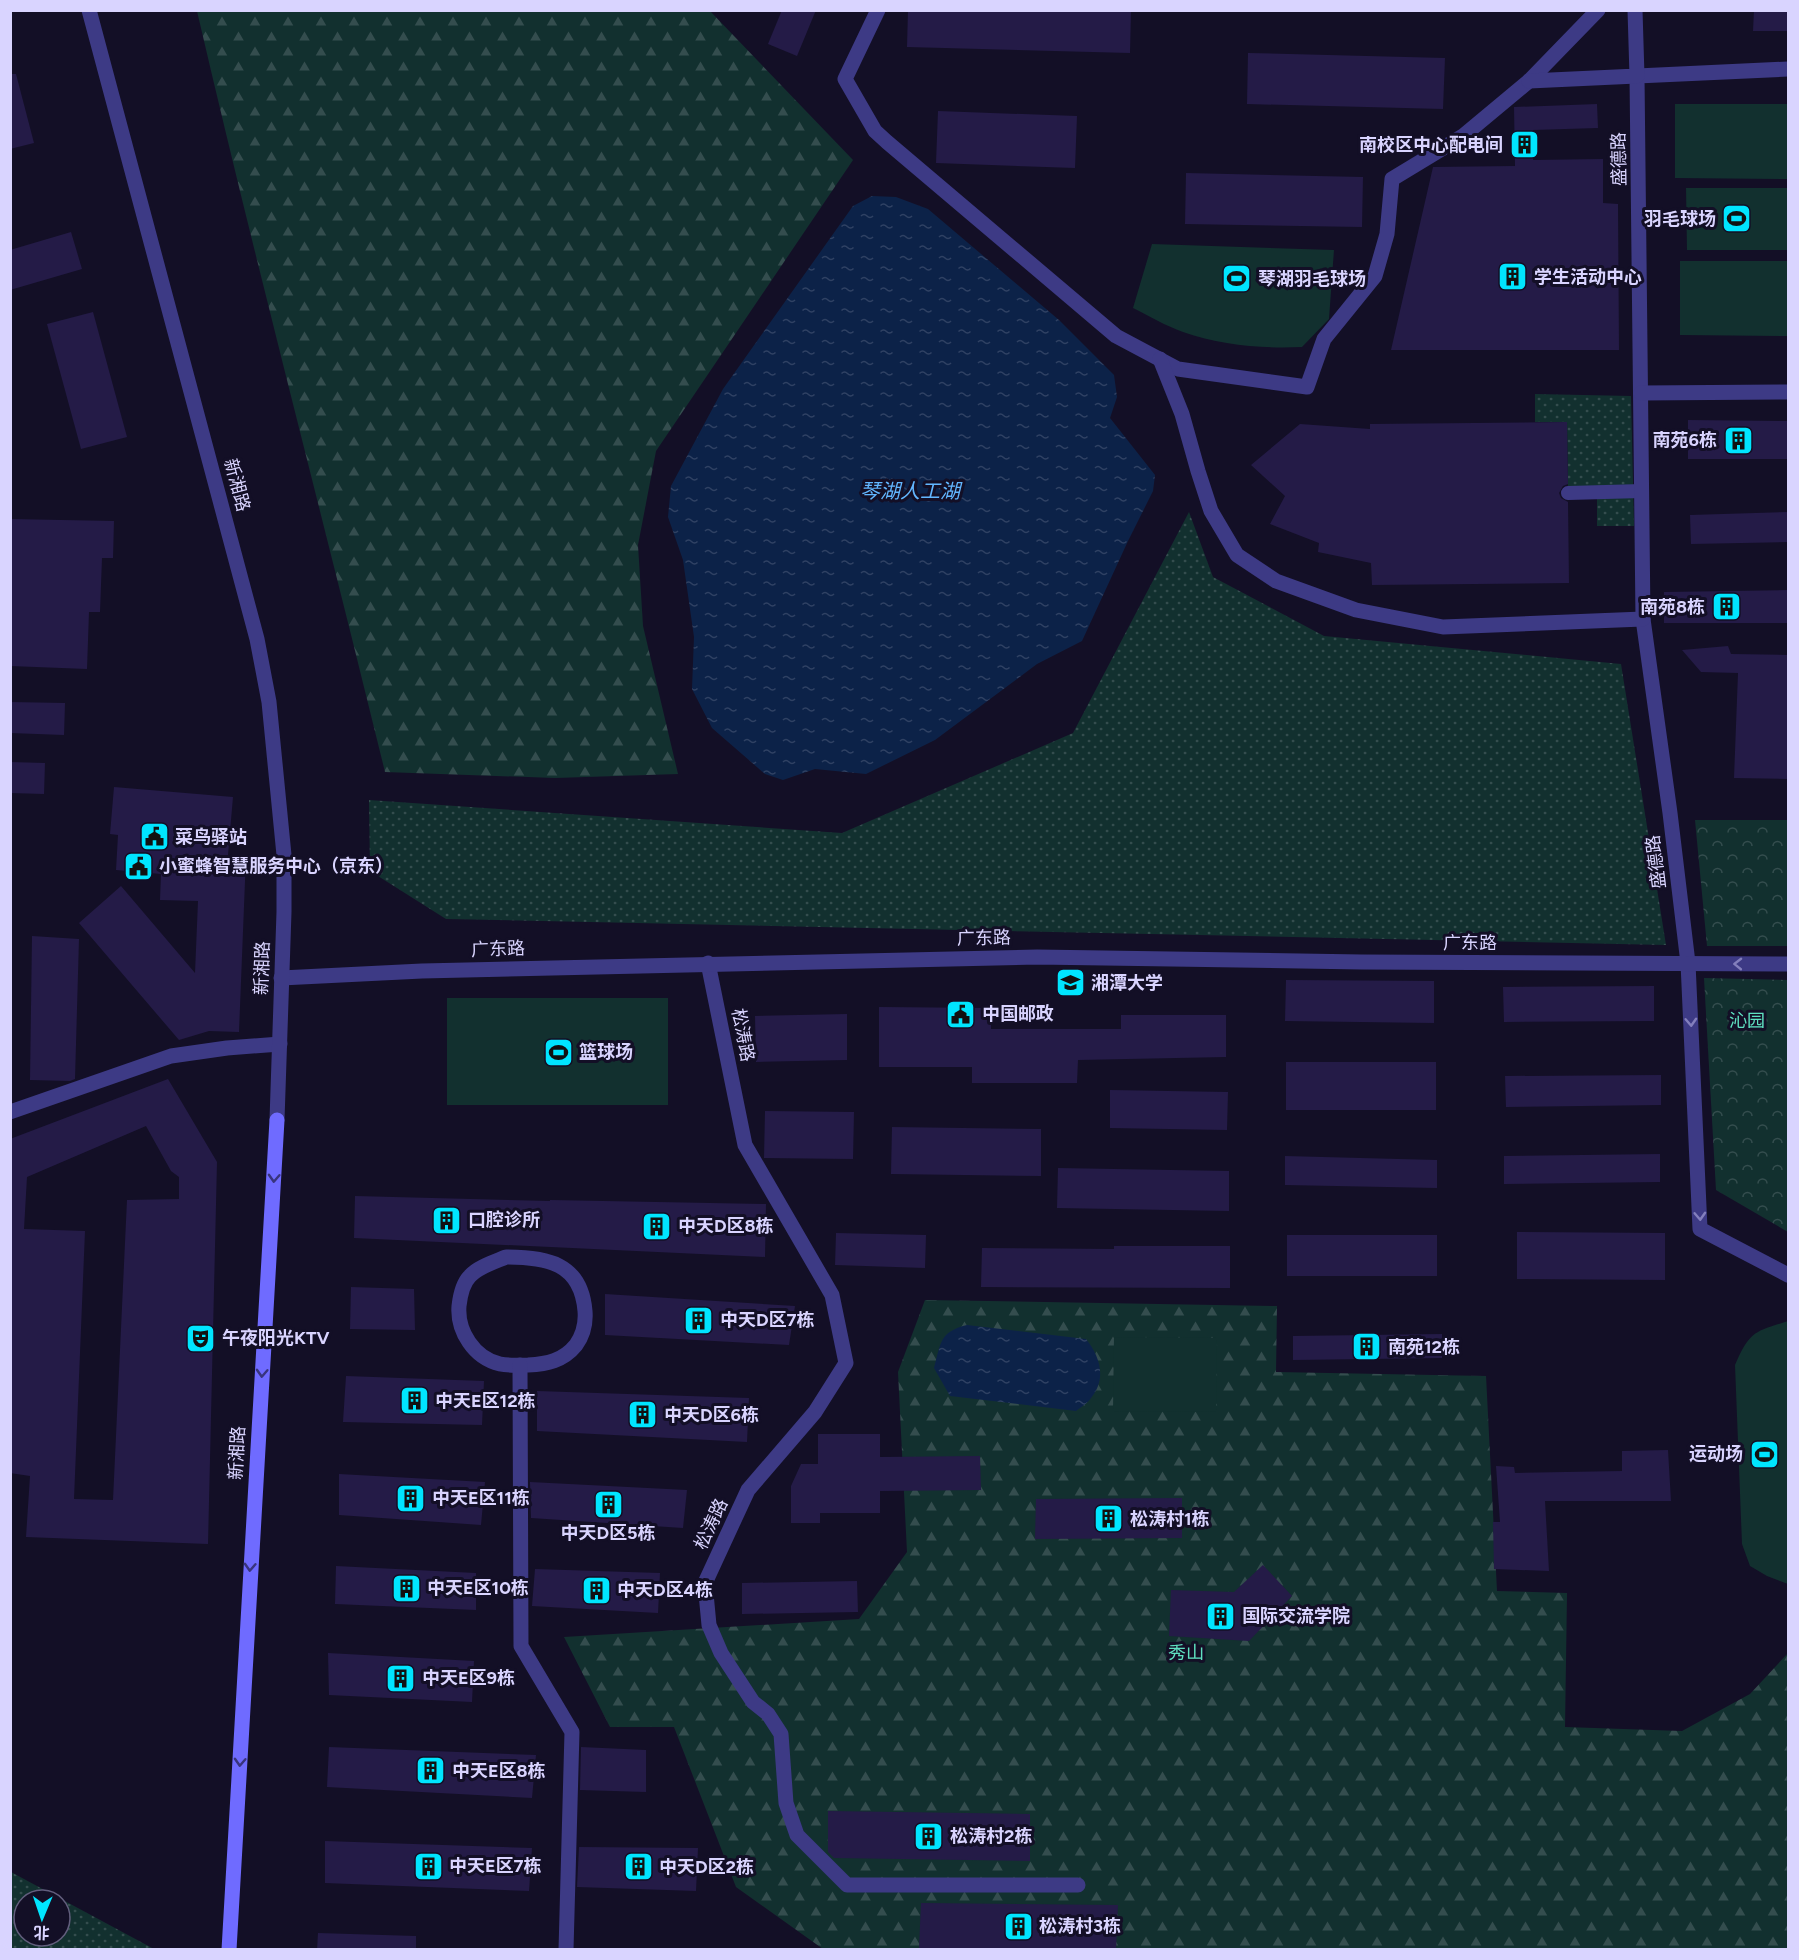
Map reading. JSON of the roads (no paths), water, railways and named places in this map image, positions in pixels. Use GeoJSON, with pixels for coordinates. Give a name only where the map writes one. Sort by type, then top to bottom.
{"type":"FeatureCollection","features":[{"type":"Feature","properties":{"kind":"main road","name":"新湘路"},"geometry":{"type":"LineString","coordinates":[[230,1950],[277,1120]]}},
{"type":"Feature","properties":{"kind":"street","name":"新湘路"},"geometry":{"type":"LineString","coordinates":[[89,10],[257,639],[269,702],[284,855],[277,1120]]}},
{"type":"Feature","properties":{"kind":"street"},"geometry":{"type":"LineString","coordinates":[[878,10],[845,79],[874,130],[1116,336],[1178,369],[1307,387],[1324,339],[1375,276],[1387,234],[1392,179],[1463,136],[1529,81],[1598,10]]}},
{"type":"Feature","properties":{"kind":"street","name":"盛德路"},"geometry":{"type":"LineString","coordinates":[[1635,10],[1643,619],[1688,963],[1700,1229],[1788,1275]]}},
{"type":"Feature","properties":{"kind":"street"},"geometry":{"type":"LineString","coordinates":[[1529,81],[1788,69]]}},
{"type":"Feature","properties":{"kind":"street"},"geometry":{"type":"LineString","coordinates":[[1160,359],[1182,414],[1211,511],[1237,555],[1276,581],[1356,610],[1443,627],[1643,619]]}},
{"type":"Feature","properties":{"kind":"street"},"geometry":{"type":"LineString","coordinates":[[1641,393],[1788,392]]}},
{"type":"Feature","properties":{"kind":"street"},"geometry":{"type":"LineString","coordinates":[[1568,493],[1642,491]]}},
{"type":"Feature","properties":{"kind":"street","name":"广东路"},"geometry":{"type":"LineString","coordinates":[[281,978],[422,970],[1037,957],[1362,962],[1788,964]]}},
{"type":"Feature","properties":{"kind":"street","name":"松涛路"},"geometry":{"type":"LineString","coordinates":[[708,963],[745,1145],[832,1295],[846,1363],[815,1412],[748,1490],[705,1583],[709,1625],[721,1653],[753,1702],[768,1713],[781,1734],[786,1803],[797,1835],[847,1885],[1078,1885]]}},
{"type":"Feature","properties":{"kind":"street"},"geometry":{"type":"LineString","coordinates":[[10,1112],[171,1056],[280,1044]]}},
{"type":"Feature","properties":{"kind":"street"},"geometry":{"type":"LineString","coordinates":[[506,1257],[548,1260],[566,1268],[576,1280],[584,1299],[586,1319],[581,1339],[568,1354],[554,1362],[520,1365],[499,1364],[481,1354],[466,1340],[458,1318],[460,1297],[469,1277],[506,1257]]}},
{"type":"Feature","properties":{"kind":"street"},"geometry":{"type":"LineString","coordinates":[[520,1365],[521,1646],[572,1732],[566,1950]]}},
{"type":"Feature","properties":{"kind":"water","name":"琴湖人工湖"},"geometry":{"type":"Polygon","coordinates":[[[872,196],[896,197],[928,209],[1059,320],[1114,375],[1117,397],[1110,418],[1155,475],[1153,491],[1082,641],[1037,664],[935,740],[866,774],[815,769],[783,780],[765,774],[712,728],[692,689],[694,637],[683,560],[668,517],[671,486],[723,389],[853,206],[872,196]]]}},
{"type":"Feature","properties":{"kind":"water"},"geometry":{"type":"Polygon","coordinates":[[[967,1325],[1086,1339],[1095,1353],[1100,1368],[1096,1391],[1088,1402],[1076,1411],[950,1396],[934,1368],[940,1345],[946,1335],[967,1325]]]}},
{"type":"Feature","properties":{"kind":"place","name":"南校区中心配电间"},"geometry":{"type":"Point","coordinates":[1524,145]}},
{"type":"Feature","properties":{"kind":"place","name":"羽毛球场"},"geometry":{"type":"Point","coordinates":[1737,219]}},
{"type":"Feature","properties":{"kind":"place","name":"学生活动中心"},"geometry":{"type":"Point","coordinates":[1513,277]}},
{"type":"Feature","properties":{"kind":"place","name":"琴湖羽毛球场"},"geometry":{"type":"Point","coordinates":[1237,279]}},
{"type":"Feature","properties":{"kind":"place","name":"南苑6栋"},"geometry":{"type":"Point","coordinates":[1738,440]}},
{"type":"Feature","properties":{"kind":"place","name":"南苑8栋"},"geometry":{"type":"Point","coordinates":[1726,607]}},
{"type":"Feature","properties":{"kind":"place","name":"菜鸟驿站"},"geometry":{"type":"Point","coordinates":[154,837]}},
{"type":"Feature","properties":{"kind":"place","name":"小蜜蜂智慧服务中心（京东）"},"geometry":{"type":"Point","coordinates":[138,866]}},
{"type":"Feature","properties":{"kind":"place","name":"湘潭大学"},"geometry":{"type":"Point","coordinates":[1070,983]}},
{"type":"Feature","properties":{"kind":"place","name":"中国邮政"},"geometry":{"type":"Point","coordinates":[961,1014]}},
{"type":"Feature","properties":{"kind":"place","name":"篮球场"},"geometry":{"type":"Point","coordinates":[558,1052]}},
{"type":"Feature","properties":{"kind":"place","name":"口腔诊所"},"geometry":{"type":"Point","coordinates":[447,1220]}},
{"type":"Feature","properties":{"kind":"place","name":"中天D区8栋"},"geometry":{"type":"Point","coordinates":[657,1226]}},
{"type":"Feature","properties":{"kind":"place","name":"中天D区7栋"},"geometry":{"type":"Point","coordinates":[699,1320]}},
{"type":"Feature","properties":{"kind":"place","name":"午夜阳光KTV"},"geometry":{"type":"Point","coordinates":[201,1338]}},
{"type":"Feature","properties":{"kind":"place","name":"南苑12栋"},"geometry":{"type":"Point","coordinates":[1367,1347]}},
{"type":"Feature","properties":{"kind":"place","name":"中天E区12栋"},"geometry":{"type":"Point","coordinates":[414,1401]}},
{"type":"Feature","properties":{"kind":"place","name":"中天D区6栋"},"geometry":{"type":"Point","coordinates":[643,1415]}},
{"type":"Feature","properties":{"kind":"place","name":"运动场"},"geometry":{"type":"Point","coordinates":[1764,1454]}},
{"type":"Feature","properties":{"kind":"place","name":"中天E区11栋"},"geometry":{"type":"Point","coordinates":[411,1498]}},
{"type":"Feature","properties":{"kind":"place","name":"中天D区5栋"},"geometry":{"type":"Point","coordinates":[608,1504]}},
{"type":"Feature","properties":{"kind":"place","name":"松涛村1栋"},"geometry":{"type":"Point","coordinates":[1109,1519]}},
{"type":"Feature","properties":{"kind":"place","name":"中天E区10栋"},"geometry":{"type":"Point","coordinates":[406,1588]}},
{"type":"Feature","properties":{"kind":"place","name":"中天D区4栋"},"geometry":{"type":"Point","coordinates":[596,1590]}},
{"type":"Feature","properties":{"kind":"place","name":"国际交流学院"},"geometry":{"type":"Point","coordinates":[1221,1616]}},
{"type":"Feature","properties":{"kind":"place","name":"中天E区9栋"},"geometry":{"type":"Point","coordinates":[401,1678]}},
{"type":"Feature","properties":{"kind":"place","name":"中天E区8栋"},"geometry":{"type":"Point","coordinates":[431,1771]}},
{"type":"Feature","properties":{"kind":"place","name":"松涛村2栋"},"geometry":{"type":"Point","coordinates":[929,1836]}},
{"type":"Feature","properties":{"kind":"place","name":"中天E区7栋"},"geometry":{"type":"Point","coordinates":[428,1866]}},
{"type":"Feature","properties":{"kind":"place","name":"中天D区2栋"},"geometry":{"type":"Point","coordinates":[638,1867]}},
{"type":"Feature","properties":{"kind":"place","name":"松涛村3栋"},"geometry":{"type":"Point","coordinates":[1018,1926]}},
{"type":"Feature","properties":{"kind":"park label","name":"沁园"},"geometry":{"type":"Point","coordinates":[1747,1021]}},
{"type":"Feature","properties":{"kind":"park label","name":"秀山"},"geometry":{"type":"Point","coordinates":[1186,1653]}}]}
